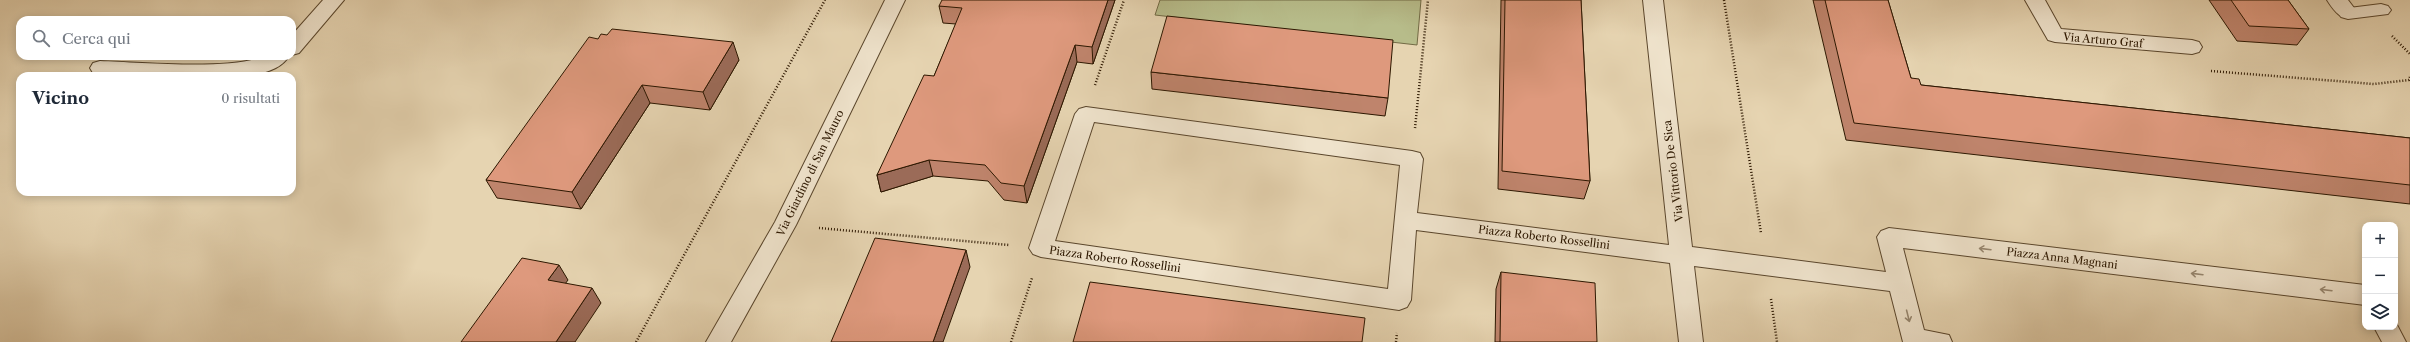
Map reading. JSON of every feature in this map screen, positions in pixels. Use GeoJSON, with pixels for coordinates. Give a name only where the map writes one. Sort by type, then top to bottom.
{"type":"FeatureCollection","features":[{"type":"Feature","properties":{"kind":"street"},"geometry":{"type":"LineString","coordinates":[[296,43],[334,0]]}},
{"type":"Feature","properties":{"kind":"street","name":"Via Giardino di San Mauro"},"geometry":{"type":"LineString","coordinates":[[718,342],[785,225],[895,0]]}},
{"type":"Feature","properties":{"kind":"street","name":"Via Vittorio De Sica"},"geometry":{"type":"LineString","coordinates":[[1653,0],[1692,342]]}},
{"type":"Feature","properties":{"kind":"street","name":"Via Arturo Graf"},"geometry":{"type":"LineString","coordinates":[[2035,0],[2054,36],[2192,47]]}},
{"type":"Feature","properties":{"kind":"street"},"geometry":{"type":"LineString","coordinates":[[2342,6],[2381,10]]}},
{"type":"Feature","properties":{"kind":"street"},"geometry":{"type":"LineString","coordinates":[[100,68],[215,71],[257,68],[272,60]]}},
{"type":"Feature","properties":{"kind":"street"},"geometry":{"type":"LineString","coordinates":[[1086,114],[1412,159]]}},
{"type":"Feature","properties":{"kind":"street","name":"Piazza Roberto Rossellini"},"geometry":{"type":"LineString","coordinates":[[1086,114],[1041,248],[1399,300],[1405,220],[1412,159]]}},
{"type":"Feature","properties":{"kind":"street","name":"Piazza Roberto Rossellini"},"geometry":{"type":"LineString","coordinates":[[1405,220],[1900,283]]}},
{"type":"Feature","properties":{"kind":"street","name":"Piazza Anna Magnani"},"geometry":{"type":"LineString","coordinates":[[1940,342],[1914,339],[1889,237],[2362,295]]}},
{"type":"Feature","properties":{"kind":"street"},"geometry":{"type":"LineString","coordinates":[[2388,330],[2394,342]]}},
{"type":"Feature","properties":{"kind":"path"},"geometry":{"type":"LineString","coordinates":[[636,342],[825,0]]}},
{"type":"Feature","properties":{"kind":"path"},"geometry":{"type":"LineString","coordinates":[[1086,114],[1124,0]]}},
{"type":"Feature","properties":{"kind":"path"},"geometry":{"type":"LineString","coordinates":[[1412,159],[1428,0]]}},
{"type":"Feature","properties":{"kind":"path"},"geometry":{"type":"LineString","coordinates":[[1724,0],[1777,342]]}},
{"type":"Feature","properties":{"kind":"path"},"geometry":{"type":"LineString","coordinates":[[785,225],[1041,248],[1011,342]]}},
{"type":"Feature","properties":{"kind":"green space"},"geometry":{"type":"Polygon","coordinates":[[[1160,0],[1421,0],[1417,45],[1155,15],[1160,0]]]}},
{"type":"Feature","properties":{"kind":"building"},"geometry":{"type":"Polygon","coordinates":[[[942,0],[1108,0],[1092,47],[1075,45],[1024,186],[1001,183],[985,165],[929,160],[877,175],[924,75],[934,76],[962,8],[939,6],[942,0]]]}},
{"type":"Feature","properties":{"kind":"building"},"geometry":{"type":"Polygon","coordinates":[[[1505,0],[1581,0],[1590,181],[1502,171],[1505,0]]]}},
{"type":"Feature","properties":{"kind":"building"},"geometry":{"type":"Polygon","coordinates":[[[1825,0],[1888,0],[1911,78],[1919,79],[1921,85],[2410,138],[2410,185],[1854,123],[1825,0]]]}},
{"type":"Feature","properties":{"kind":"building"},"geometry":{"type":"Polygon","coordinates":[[[2231,0],[2288,0],[2309,29],[2249,26],[2231,0]]]}},
{"type":"Feature","properties":{"kind":"building"},"geometry":{"type":"Polygon","coordinates":[[[1167,16],[1393,40],[1388,98],[1151,72],[1167,16]]]}},
{"type":"Feature","properties":{"kind":"building"},"geometry":{"type":"Polygon","coordinates":[[[612,29],[733,42],[703,92],[642,85],[572,192],[486,180],[589,37],[598,39],[601,34],[607,35],[612,29]]]}},
{"type":"Feature","properties":{"kind":"building"},"geometry":{"type":"Polygon","coordinates":[[[875,238],[966,250],[933,342],[831,342],[875,238]]]}},
{"type":"Feature","properties":{"kind":"building"},"geometry":{"type":"Polygon","coordinates":[[[522,258],[559,265],[548,280],[592,288],[556,342],[461,342],[522,258]]]}},
{"type":"Feature","properties":{"kind":"building"},"geometry":{"type":"Polygon","coordinates":[[[1501,272],[1595,283],[1597,342],[1500,342],[1501,272]]]}},
{"type":"Feature","properties":{"kind":"building"},"geometry":{"type":"Polygon","coordinates":[[[1090,282],[1365,318],[1362,342],[1073,342],[1090,282]]]}}]}
